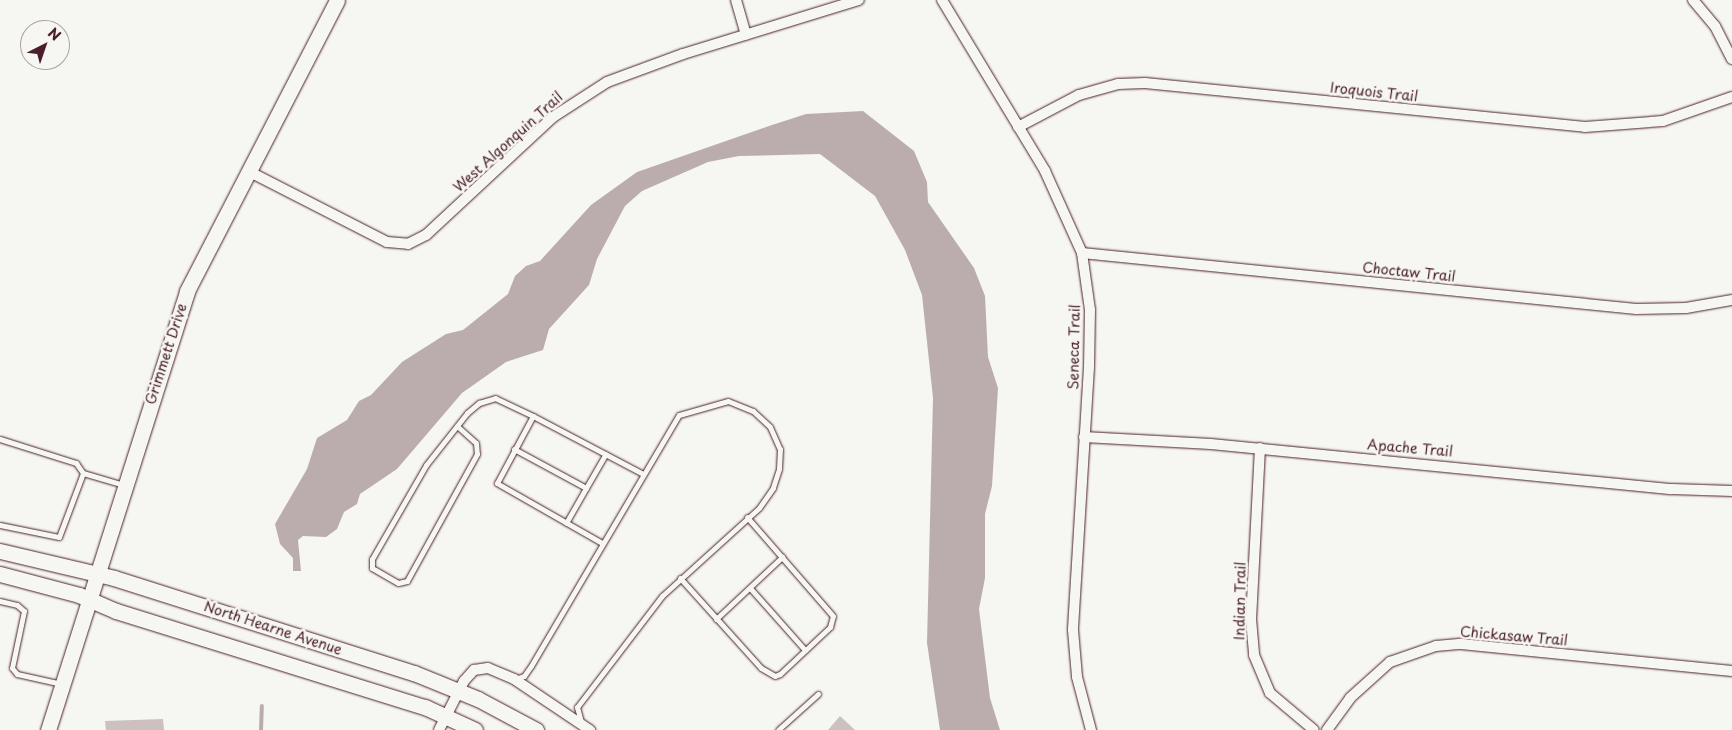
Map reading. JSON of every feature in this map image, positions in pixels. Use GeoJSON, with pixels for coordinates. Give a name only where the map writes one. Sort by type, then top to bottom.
{"type":"FeatureCollection","features":[{"type":"Feature","properties":{"kind":"main road","name":"Grimmett Drive"},"geometry":{"type":"LineString","coordinates":[[48,730],[88,598],[184,301],[248,171],[337,0]]}},
{"type":"Feature","properties":{"kind":"main road","name":"North Hearne Avenue"},"geometry":{"type":"LineString","coordinates":[[0,551],[96,574],[298,635],[457,691],[536,730]]}},
{"type":"Feature","properties":{"kind":"main road"},"geometry":{"type":"LineString","coordinates":[[0,574],[88,598],[116,611],[445,715],[475,730]]}},
{"type":"Feature","properties":{"kind":"street"},"geometry":{"type":"LineString","coordinates":[[736,0],[746,35]]}},
{"type":"Feature","properties":{"kind":"street","name":"West Algonquin Trail"},"geometry":{"type":"LineString","coordinates":[[248,171],[387,242],[408,244],[426,235],[553,116],[579,97],[636,70],[859,0]]}},
{"type":"Feature","properties":{"kind":"street","name":"Seneca Trail"},"geometry":{"type":"LineString","coordinates":[[942,0],[1018,127],[1070,221],[1082,253],[1090,310],[1073,630],[1077,677],[1091,730]]}},
{"type":"Feature","properties":{"kind":"street"},"geometry":{"type":"LineString","coordinates":[[1693,0],[1715,26],[1732,59]]}},
{"type":"Feature","properties":{"kind":"street","name":"Iroquois Trail"},"geometry":{"type":"LineString","coordinates":[[1018,127],[1079,94],[1118,84],[1145,83],[1585,127],[1663,122],[1732,97]]}},
{"type":"Feature","properties":{"kind":"street","name":"Choctaw Trail"},"geometry":{"type":"LineString","coordinates":[[1082,253],[1636,309],[1686,308],[1732,300]]}},
{"type":"Feature","properties":{"kind":"street","name":"Apache Trail"},"geometry":{"type":"LineString","coordinates":[[1084,437],[1260,448],[1672,489],[1732,491]]}},
{"type":"Feature","properties":{"kind":"street","name":"Indian Trail"},"geometry":{"type":"LineString","coordinates":[[1260,448],[1251,619],[1254,655],[1270,693],[1314,730]]}},
{"type":"Feature","properties":{"kind":"street","name":"Chickasaw Trail"},"geometry":{"type":"LineString","coordinates":[[1327,730],[1350,698],[1390,662],[1436,646],[1461,644],[1732,671]]}},
{"type":"Feature","properties":{"kind":"street"},"geometry":{"type":"LineString","coordinates":[[438,730],[457,691],[474,670],[488,668],[514,679],[581,722],[590,730]]}},
{"type":"Feature","properties":{"kind":"lane"},"geometry":{"type":"LineString","coordinates":[[457,426],[476,443],[477,454],[407,581],[398,583],[372,568],[372,559],[426,465],[457,426],[473,406],[491,398],[506,400],[643,474]]}},
{"type":"Feature","properties":{"kind":"lane"},"geometry":{"type":"LineString","coordinates":[[514,679],[524,676],[531,666],[679,415],[728,401],[752,411],[770,427],[780,448],[779,469],[773,488],[747,518],[680,578],[593,682],[577,707],[581,722]]}},
{"type":"Feature","properties":{"kind":"lane"},"geometry":{"type":"LineString","coordinates":[[533,416],[497,483],[602,543]]}},
{"type":"Feature","properties":{"kind":"lane"},"geometry":{"type":"LineString","coordinates":[[0,439],[76,463],[83,473],[124,485]]}},
{"type":"Feature","properties":{"kind":"lane"},"geometry":{"type":"LineString","coordinates":[[514,449],[586,488]]}},
{"type":"Feature","properties":{"kind":"lane"},"geometry":{"type":"LineString","coordinates":[[566,523],[606,454]]}},
{"type":"Feature","properties":{"kind":"lane"},"geometry":{"type":"LineString","coordinates":[[0,525],[59,537],[83,473]]}},
{"type":"Feature","properties":{"kind":"lane"},"geometry":{"type":"LineString","coordinates":[[680,578],[748,655],[774,676],[805,650],[830,627],[833,616],[747,518]]}},
{"type":"Feature","properties":{"kind":"lane"},"geometry":{"type":"LineString","coordinates":[[716,619],[782,557]]}},
{"type":"Feature","properties":{"kind":"lane"},"geometry":{"type":"LineString","coordinates":[[750,588],[805,650]]}},
{"type":"Feature","properties":{"kind":"lane"},"geometry":{"type":"LineString","coordinates":[[0,601],[17,605],[24,611],[12,668],[17,674],[62,684]]}},
{"type":"Feature","properties":{"kind":"lane"},"geometry":{"type":"LineString","coordinates":[[778,730],[818,694]]}},
{"type":"Feature","properties":{"kind":"shaded area"},"geometry":{"type":"Polygon","coordinates":[[[863,111],[914,151],[927,182],[928,202],[974,268],[985,296],[988,357],[998,388],[992,486],[985,514],[985,578],[979,609],[990,698],[1000,730],[940,730],[927,643],[933,398],[922,295],[905,250],[875,196],[820,154],[739,156],[708,162],[642,191],[625,206],[597,259],[589,285],[549,329],[543,350],[506,362],[462,393],[397,469],[360,494],[357,504],[344,512],[337,529],[326,537],[303,536],[298,540],[301,571],[293,571],[293,558],[280,544],[275,524],[307,469],[317,438],[347,420],[359,401],[371,395],[402,362],[446,334],[463,330],[508,294],[515,276],[526,266],[540,261],[591,205],[637,172],[769,126],[806,114],[863,111]]]}},
{"type":"Feature","properties":{"kind":"building"},"geometry":{"type":"Polygon","coordinates":[[[840,716],[855,730],[828,730],[840,716]]]}},
{"type":"Feature","properties":{"kind":"building"},"geometry":{"type":"Polygon","coordinates":[[[163,719],[164,730],[106,730],[105,721],[163,719]]]}},
{"type":"Feature","properties":{"kind":"waterway"},"geometry":{"type":"LineString","coordinates":[[261,730],[262,706]]}}]}
